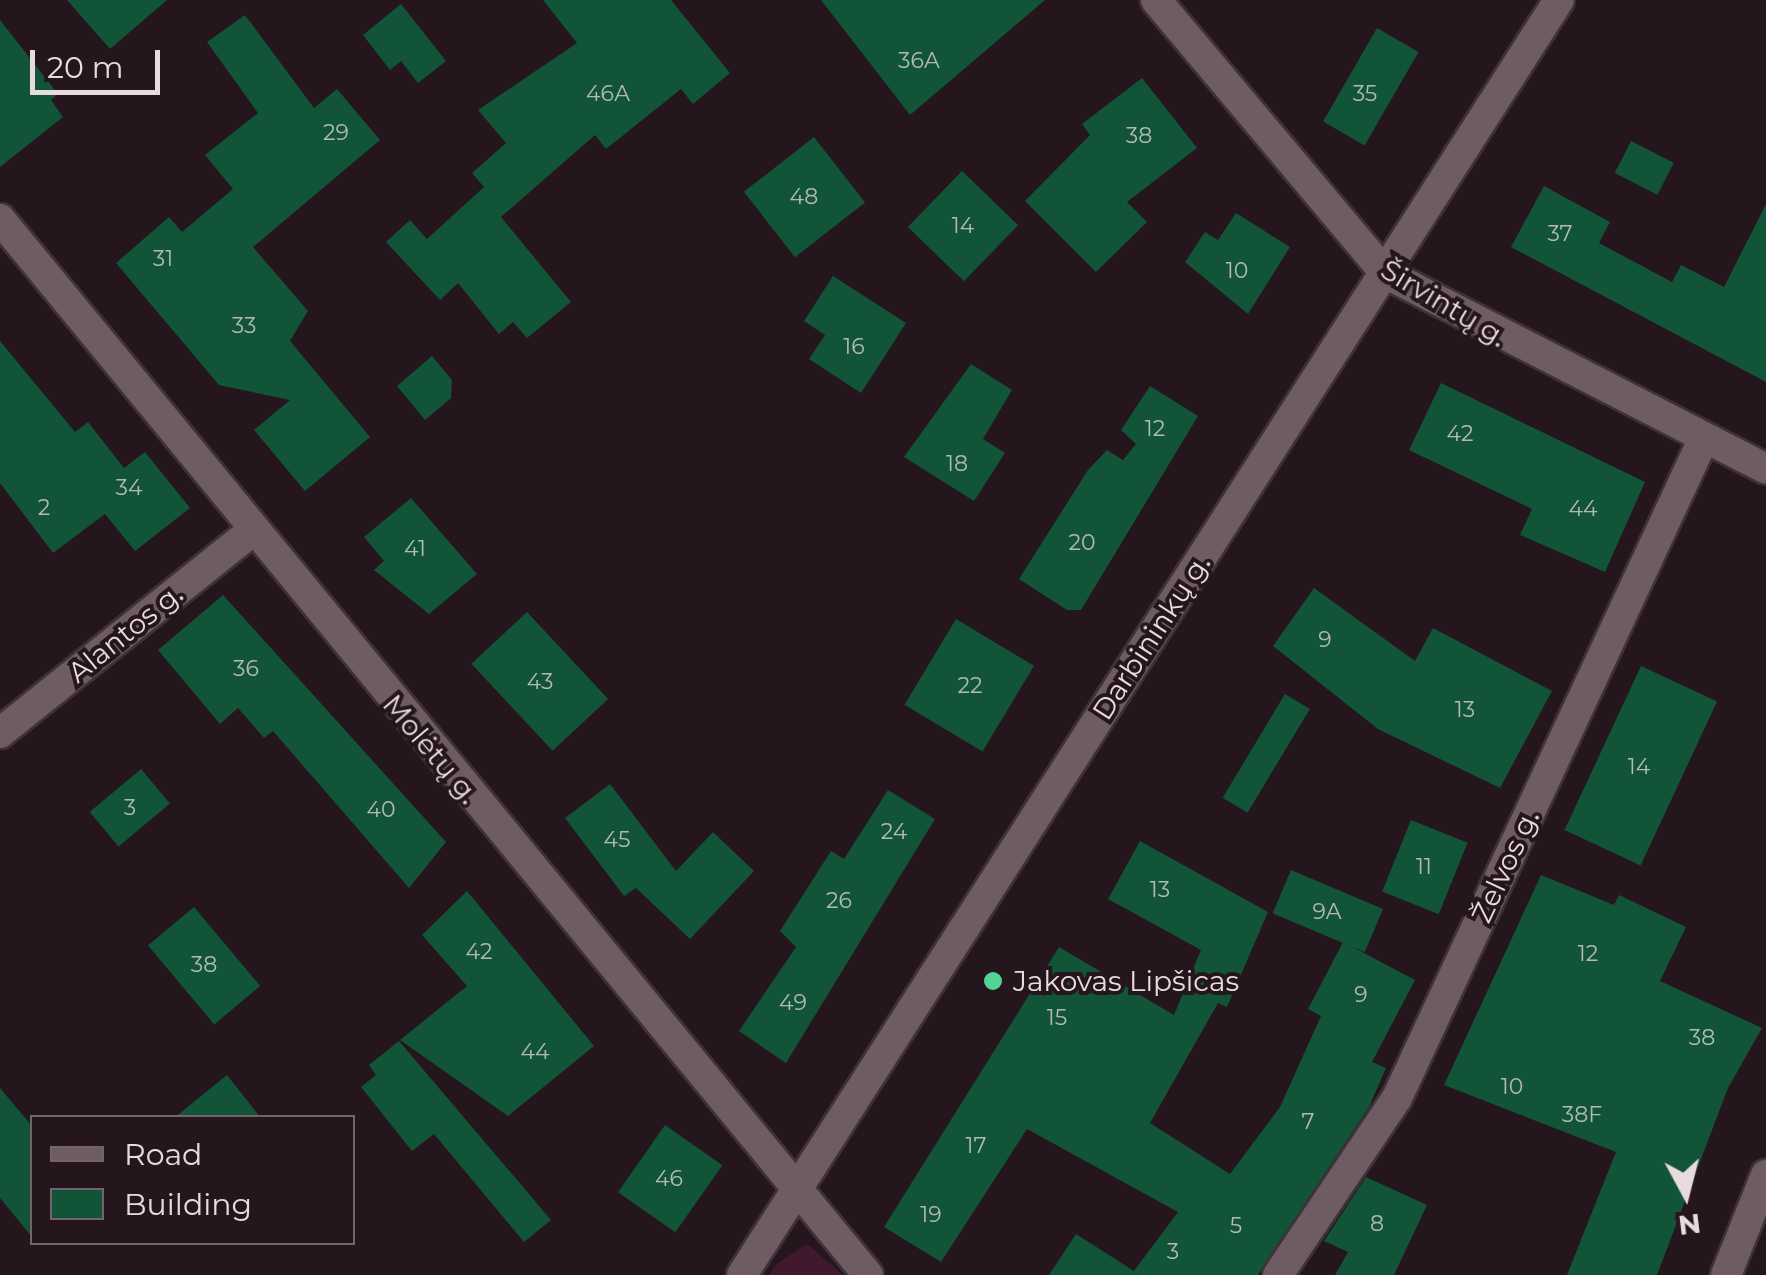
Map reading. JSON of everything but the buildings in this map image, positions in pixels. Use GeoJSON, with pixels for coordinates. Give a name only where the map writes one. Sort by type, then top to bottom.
{"type":"FeatureCollection","features":[{"type":"Feature","properties":{"kind":"street","name":"Širvintų g."},"geometry":{"type":"LineString","coordinates":[[1156,0],[1385,273],[1766,470]]}},
{"type":"Feature","properties":{"kind":"street","name":"Darbininkų g."},"geometry":{"type":"LineString","coordinates":[[742,1275],[1560,0]]}},
{"type":"Feature","properties":{"kind":"street","name":"Molėtų g."},"geometry":{"type":"LineString","coordinates":[[0,219],[250,533],[868,1275]]}},
{"type":"Feature","properties":{"kind":"street","name":"Želvos g."},"geometry":{"type":"LineString","coordinates":[[1278,1275],[1397,1098],[1703,440]]}},
{"type":"Feature","properties":{"kind":"street","name":"Alantos g."},"geometry":{"type":"LineString","coordinates":[[0,733],[250,533]]}},
{"type":"Feature","properties":{"kind":"street"},"geometry":{"type":"LineString","coordinates":[[1726,1275],[1766,1175]]}},
{"type":"Feature","properties":{"kind":"shaded area"},"geometry":{"type":"Polygon","coordinates":[[[807,1244],[843,1275],[769,1275],[776,1264],[807,1244]]]}},
{"type":"Feature","properties":{"kind":"place","name":"Jakovas Lipšicas"},"geometry":{"type":"Point","coordinates":[993,981]}}]}
